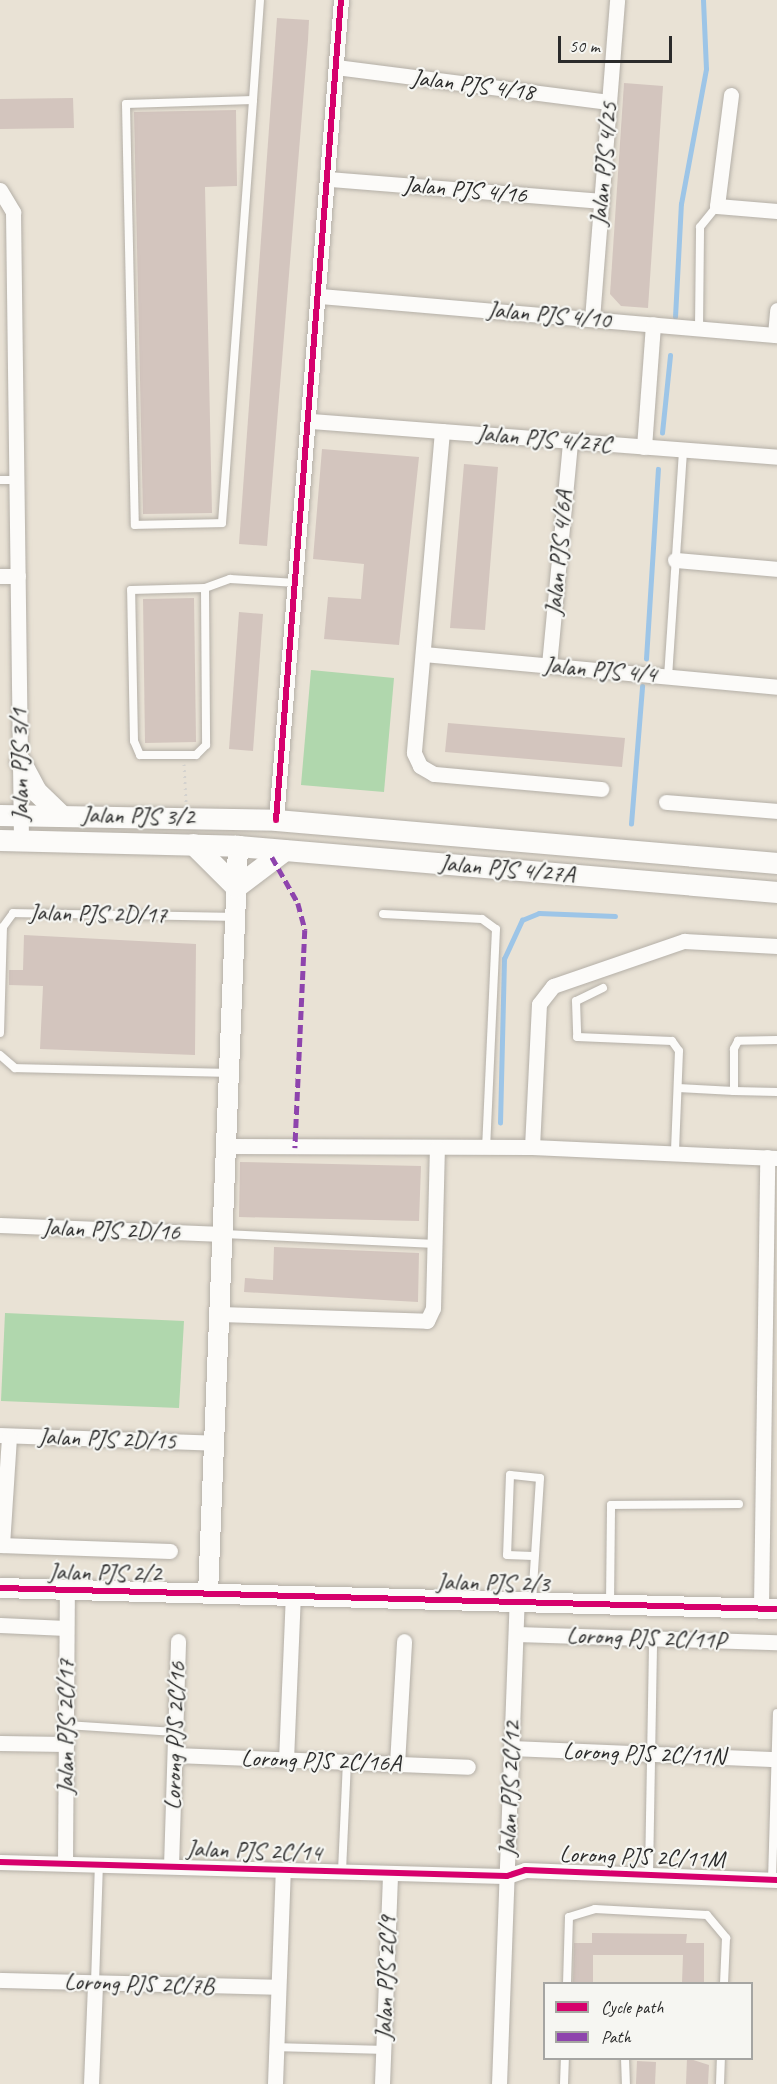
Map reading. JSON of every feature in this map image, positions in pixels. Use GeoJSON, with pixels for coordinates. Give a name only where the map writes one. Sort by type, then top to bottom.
{"type":"FeatureCollection","features":[{"type":"Feature","properties":{"kind":"main road"},"geometry":{"type":"LineString","coordinates":[[20,761],[36,791],[61,815]]}},
{"type":"Feature","properties":{"kind":"main road","name":"Jalan PJS 3/2"},"geometry":{"type":"LineString","coordinates":[[11,815],[276,820]]}},
{"type":"Feature","properties":{"kind":"main road","name":"Jalan PJS 4/27A"},"geometry":{"type":"LineString","coordinates":[[276,820],[777,863]]}},
{"type":"Feature","properties":{"kind":"main road","name":"Jalan PJS 3/2"},"geometry":{"type":"LineString","coordinates":[[0,840],[238,846]]}},
{"type":"Feature","properties":{"kind":"main road"},"geometry":{"type":"LineString","coordinates":[[193,844],[237,887],[285,850]]}},
{"type":"Feature","properties":{"kind":"main road","name":"Jalan PJS 4/27A"},"geometry":{"type":"LineString","coordinates":[[238,846],[777,892]]}},
{"type":"Feature","properties":{"kind":"main road"},"geometry":{"type":"LineString","coordinates":[[702,885],[717,876],[705,856]]}},
{"type":"Feature","properties":{"kind":"main road"},"geometry":{"type":"LineString","coordinates":[[777,863],[764,878],[777,892]]}},
{"type":"Feature","properties":{"kind":"street"},"geometry":{"type":"LineString","coordinates":[[276,820],[312,421],[341,0]]}},
{"type":"Feature","properties":{"kind":"street","name":"Jalan PJS 4/25"},"geometry":{"type":"LineString","coordinates":[[592,319],[617,5]]}},
{"type":"Feature","properties":{"kind":"street","name":"Jalan PJS 4/18"},"geometry":{"type":"LineString","coordinates":[[336,67],[609,102]]}},
{"type":"Feature","properties":{"kind":"street"},"geometry":{"type":"LineString","coordinates":[[731,95],[717,206],[777,211]]}},
{"type":"Feature","properties":{"kind":"street","name":"Jalan PJS 4/16"},"geometry":{"type":"LineString","coordinates":[[329,179],[601,201]]}},
{"type":"Feature","properties":{"kind":"street","name":"Jalan PJS 3/1"},"geometry":{"type":"LineString","coordinates":[[0,190],[13,212],[7,396],[16,480],[20,761],[11,815],[21,840]]}},
{"type":"Feature","properties":{"kind":"street","name":"Jalan PJS 4/10"},"geometry":{"type":"LineString","coordinates":[[320,296],[776,335]]}},
{"type":"Feature","properties":{"kind":"street"},"geometry":{"type":"LineString","coordinates":[[776,335],[777,310]]}},
{"type":"Feature","properties":{"kind":"street"},"geometry":{"type":"LineString","coordinates":[[644,447],[653,324]]}},
{"type":"Feature","properties":{"kind":"street","name":"Jalan PJS 4/27C"},"geometry":{"type":"LineString","coordinates":[[312,421],[777,458]]}},
{"type":"Feature","properties":{"kind":"street"},"geometry":{"type":"LineString","coordinates":[[442,431],[414,753],[420,766],[434,774],[601,789]]}},
{"type":"Feature","properties":{"kind":"street","name":"Jalan PJS 4/6A"},"geometry":{"type":"LineString","coordinates":[[549,665],[570,442]]}},
{"type":"Feature","properties":{"kind":"street"},"geometry":{"type":"LineString","coordinates":[[675,560],[777,569]]}},
{"type":"Feature","properties":{"kind":"street"},"geometry":{"type":"LineString","coordinates":[[0,576],[18,576]]}},
{"type":"Feature","properties":{"kind":"street","name":"Jalan PJS 4/4"},"geometry":{"type":"LineString","coordinates":[[423,654],[777,687]]}},
{"type":"Feature","properties":{"kind":"street"},"geometry":{"type":"LineString","coordinates":[[666,802],[777,811]]}},
{"type":"Feature","properties":{"kind":"street"},"geometry":{"type":"LineString","coordinates":[[208,1594],[238,846]]}},
{"type":"Feature","properties":{"kind":"street"},"geometry":{"type":"LineString","coordinates":[[532,1147],[539,1004],[553,986],[684,941],[777,946]]}},
{"type":"Feature","properties":{"kind":"street"},"geometry":{"type":"LineString","coordinates":[[226,1146],[437,1148],[486,1146],[675,1151],[772,1157],[769,1608]]}},
{"type":"Feature","properties":{"kind":"street"},"geometry":{"type":"LineString","coordinates":[[219,1314],[427,1321],[436,1244],[437,1148]]}},
{"type":"Feature","properties":{"kind":"street","name":"Jalan PJS 2D/16"},"geometry":{"type":"LineString","coordinates":[[0,1225],[223,1234]]}},
{"type":"Feature","properties":{"kind":"street"},"geometry":{"type":"LineString","coordinates":[[4,1435],[1,1545],[170,1551]]}},
{"type":"Feature","properties":{"kind":"street","name":"Jalan PJS 2D/15"},"geometry":{"type":"LineString","coordinates":[[4,1435],[214,1443]]}},
{"type":"Feature","properties":{"kind":"street","name":"Jalan PJS 2/2"},"geometry":{"type":"LineString","coordinates":[[0,1588],[208,1594]]}},
{"type":"Feature","properties":{"kind":"street","name":"Jalan PJS 2C/17"},"geometry":{"type":"LineString","coordinates":[[65,1863],[67,1590]]}},
{"type":"Feature","properties":{"kind":"street","name":"Jalan PJS 2/3"},"geometry":{"type":"LineString","coordinates":[[208,1594],[769,1608]]}},
{"type":"Feature","properties":{"kind":"street"},"geometry":{"type":"LineString","coordinates":[[286,1760],[293,1596]]}},
{"type":"Feature","properties":{"kind":"street","name":"Jalan PJS 2C/12"},"geometry":{"type":"LineString","coordinates":[[499,2084],[516,1634],[525,1601]]}},
{"type":"Feature","properties":{"kind":"street"},"geometry":{"type":"LineString","coordinates":[[0,1625],[66,1628]]}},
{"type":"Feature","properties":{"kind":"street","name":"Lorong PJS 2C/11P"},"geometry":{"type":"LineString","coordinates":[[516,1634],[777,1642]]}},
{"type":"Feature","properties":{"kind":"street","name":"Lorong PJS 2C/16"},"geometry":{"type":"LineString","coordinates":[[171,1866],[178,1641]]}},
{"type":"Feature","properties":{"kind":"street"},"geometry":{"type":"LineString","coordinates":[[397,1764],[404,1641]]}},
{"type":"Feature","properties":{"kind":"street"},"geometry":{"type":"LineString","coordinates":[[0,1743],[66,1744]]}},
{"type":"Feature","properties":{"kind":"street","name":"Lorong PJS 2C/11N"},"geometry":{"type":"LineString","coordinates":[[511,1748],[776,1759]]}},
{"type":"Feature","properties":{"kind":"street","name":"Lorong PJS 2C/16A"},"geometry":{"type":"LineString","coordinates":[[174,1755],[468,1767]]}},
{"type":"Feature","properties":{"kind":"street","name":"Jalan PJS 2C/14"},"geometry":{"type":"LineString","coordinates":[[0,1862],[507,1876]]}},
{"type":"Feature","properties":{"kind":"street"},"geometry":{"type":"LineString","coordinates":[[275,2084],[283,1870]]}},
{"type":"Feature","properties":{"kind":"street","name":"Lorong PJS 2C/11M"},"geometry":{"type":"LineString","coordinates":[[507,1876],[525,1870],[775,1880]]}},
{"type":"Feature","properties":{"kind":"street","name":"Jalan PJS 2C/9"},"geometry":{"type":"LineString","coordinates":[[382,2084],[390,1873]]}},
{"type":"Feature","properties":{"kind":"street","name":"Lorong PJS 2C/7B"},"geometry":{"type":"LineString","coordinates":[[0,1980],[278,1987]]}},
{"type":"Feature","properties":{"kind":"street"},"geometry":{"type":"LineString","coordinates":[[91,2084],[95,1983]]}},
{"type":"Feature","properties":{"kind":"lane"},"geometry":{"type":"LineString","coordinates":[[253,100],[126,104],[135,525],[222,524],[253,100],[260,0]]}},
{"type":"Feature","properties":{"kind":"lane"},"geometry":{"type":"LineString","coordinates":[[699,328],[700,227],[717,206]]}},
{"type":"Feature","properties":{"kind":"lane"},"geometry":{"type":"LineString","coordinates":[[668,677],[682,450]]}},
{"type":"Feature","properties":{"kind":"lane"},"geometry":{"type":"LineString","coordinates":[[0,480],[16,480]]}},
{"type":"Feature","properties":{"kind":"lane"},"geometry":{"type":"LineString","coordinates":[[205,588],[206,741],[200,753],[147,757],[136,748],[131,591],[205,588],[230,579],[297,583]]}},
{"type":"Feature","properties":{"kind":"lane","name":"Jalan PJS 2D/17"},"geometry":{"type":"LineString","coordinates":[[0,1033],[3,927],[13,913],[236,917]]}},
{"type":"Feature","properties":{"kind":"lane"},"geometry":{"type":"LineString","coordinates":[[383,915],[482,919],[496,929],[486,1146]]}},
{"type":"Feature","properties":{"kind":"lane"},"geometry":{"type":"LineString","coordinates":[[603,988],[576,1001],[577,1037],[672,1041],[679,1051],[675,1151]]}},
{"type":"Feature","properties":{"kind":"lane"},"geometry":{"type":"LineString","coordinates":[[734,1091],[738,1041],[777,1040]]}},
{"type":"Feature","properties":{"kind":"lane"},"geometry":{"type":"LineString","coordinates":[[0,1055],[15,1068],[229,1073]]}},
{"type":"Feature","properties":{"kind":"lane"},"geometry":{"type":"LineString","coordinates":[[678,1088],[777,1092]]}},
{"type":"Feature","properties":{"kind":"lane"},"geometry":{"type":"LineString","coordinates":[[223,1234],[436,1244]]}},
{"type":"Feature","properties":{"kind":"lane"},"geometry":{"type":"LineString","coordinates":[[525,1601],[534,1556],[540,1478],[510,1474],[507,1555],[534,1556]]}},
{"type":"Feature","properties":{"kind":"lane"},"geometry":{"type":"LineString","coordinates":[[610,1604],[611,1505],[739,1504]]}},
{"type":"Feature","properties":{"kind":"lane"},"geometry":{"type":"LineString","coordinates":[[649,1875],[653,1638]]}},
{"type":"Feature","properties":{"kind":"lane"},"geometry":{"type":"LineString","coordinates":[[775,1880],[777,1713]]}},
{"type":"Feature","properties":{"kind":"lane"},"geometry":{"type":"LineString","coordinates":[[66,1725],[175,1732]]}},
{"type":"Feature","properties":{"kind":"lane"},"geometry":{"type":"LineString","coordinates":[[342,1871],[347,1762]]}},
{"type":"Feature","properties":{"kind":"lane"},"geometry":{"type":"LineString","coordinates":[[95,1983],[99,1864]]}},
{"type":"Feature","properties":{"kind":"lane"},"geometry":{"type":"LineString","coordinates":[[567,1982],[569,1917],[595,1909],[706,1915],[726,1938],[724,1982]]}},
{"type":"Feature","properties":{"kind":"lane"},"geometry":{"type":"LineString","coordinates":[[276,2047],[383,2050]]}},
{"type":"Feature","properties":{"kind":"lane"},"geometry":{"type":"LineString","coordinates":[[564,2084],[565,2060]]}},
{"type":"Feature","properties":{"kind":"lane"},"geometry":{"type":"LineString","coordinates":[[625,2060],[626,2084]]}},
{"type":"Feature","properties":{"kind":"lane"},"geometry":{"type":"LineString","coordinates":[[720,2084],[721,2060]]}},
{"type":"Feature","properties":{"kind":"path"},"geometry":{"type":"LineString","coordinates":[[183,756],[186,817]]}},
{"type":"Feature","properties":{"kind":"green space"},"geometry":{"type":"Polygon","coordinates":[[[311,670],[394,678],[384,792],[301,785],[311,670]]]}},
{"type":"Feature","properties":{"kind":"green space"},"geometry":{"type":"Polygon","coordinates":[[[5,1313],[184,1321],[179,1408],[1,1401],[5,1313]]]}},
{"type":"Feature","properties":{"kind":"building"},"geometry":{"type":"Polygon","coordinates":[[[277,18],[309,20],[267,546],[239,544],[277,18]]]}},
{"type":"Feature","properties":{"kind":"building"},"geometry":{"type":"Polygon","coordinates":[[[624,83],[663,86],[648,308],[621,306],[610,294],[624,83]]]}},
{"type":"Feature","properties":{"kind":"building"},"geometry":{"type":"Polygon","coordinates":[[[73,98],[74,128],[0,129],[0,99],[73,98]]]}},
{"type":"Feature","properties":{"kind":"building"},"geometry":{"type":"Polygon","coordinates":[[[236,110],[237,186],[205,187],[212,513],[143,514],[134,112],[236,110]]]}},
{"type":"Feature","properties":{"kind":"building"},"geometry":{"type":"Polygon","coordinates":[[[322,449],[419,457],[399,645],[324,639],[328,597],[361,599],[364,564],[313,559],[322,449]]]}},
{"type":"Feature","properties":{"kind":"building"},"geometry":{"type":"Polygon","coordinates":[[[464,464],[498,467],[485,630],[450,628],[464,464]]]}},
{"type":"Feature","properties":{"kind":"building"},"geometry":{"type":"Polygon","coordinates":[[[194,598],[196,742],[145,743],[143,599],[194,598]]]}},
{"type":"Feature","properties":{"kind":"building"},"geometry":{"type":"Polygon","coordinates":[[[239,612],[263,614],[253,751],[229,749],[239,612]]]}},
{"type":"Feature","properties":{"kind":"building"},"geometry":{"type":"Polygon","coordinates":[[[448,723],[625,738],[622,767],[445,752],[448,723]]]}},
{"type":"Feature","properties":{"kind":"building"},"geometry":{"type":"Polygon","coordinates":[[[24,935],[196,944],[195,1055],[40,1049],[43,986],[9,985],[9,970],[23,970],[24,935]]]}},
{"type":"Feature","properties":{"kind":"building"},"geometry":{"type":"Polygon","coordinates":[[[240,1162],[421,1166],[419,1221],[239,1217],[240,1162]]]}},
{"type":"Feature","properties":{"kind":"building"},"geometry":{"type":"Polygon","coordinates":[[[274,1247],[419,1253],[418,1302],[244,1292],[245,1278],[273,1280],[274,1247]]]}},
{"type":"Feature","properties":{"kind":"building"},"geometry":{"type":"Polygon","coordinates":[[[592,1933],[687,1934],[686,1943],[704,1943],[704,1982],[682,1982],[683,1955],[593,1955],[593,1982],[573,1982],[574,1943],[592,1943],[592,1933]]]}},
{"type":"Feature","properties":{"kind":"building"},"geometry":{"type":"Polygon","coordinates":[[[687,2060],[709,2065],[708,2084],[686,2084],[687,2060]]]}},
{"type":"Feature","properties":{"kind":"building"},"geometry":{"type":"Polygon","coordinates":[[[637,2061],[656,2062],[655,2084],[636,2084],[637,2061]]]}},
{"type":"Feature","properties":{"kind":"waterway"},"geometry":{"type":"LineString","coordinates":[[675,317],[681,204],[706,69],[703,0]]}},
{"type":"Feature","properties":{"kind":"waterway"},"geometry":{"type":"LineString","coordinates":[[662,433],[670,355]]}},
{"type":"Feature","properties":{"kind":"waterway"},"geometry":{"type":"LineString","coordinates":[[646,659],[658,469]]}},
{"type":"Feature","properties":{"kind":"waterway"},"geometry":{"type":"LineString","coordinates":[[631,824],[642,686]]}},
{"type":"Feature","properties":{"kind":"waterway"},"geometry":{"type":"LineString","coordinates":[[500,1123],[504,959],[522,920],[539,913],[615,916]]}},
{"type":"Feature","properties":{"kind":"marked path"},"geometry":{"type":"LineString","coordinates":[[272,857],[298,903],[305,930],[295,1148]]}},
{"type":"Feature","properties":{"kind":"cycle path"},"geometry":{"type":"LineString","coordinates":[[276,820],[341,0]]}},
{"type":"Feature","properties":{"kind":"cycle path"},"geometry":{"type":"LineString","coordinates":[[0,1588],[777,1609]]}},
{"type":"Feature","properties":{"kind":"cycle path"},"geometry":{"type":"LineString","coordinates":[[0,1862],[507,1876],[525,1870],[777,1880]]}}]}
